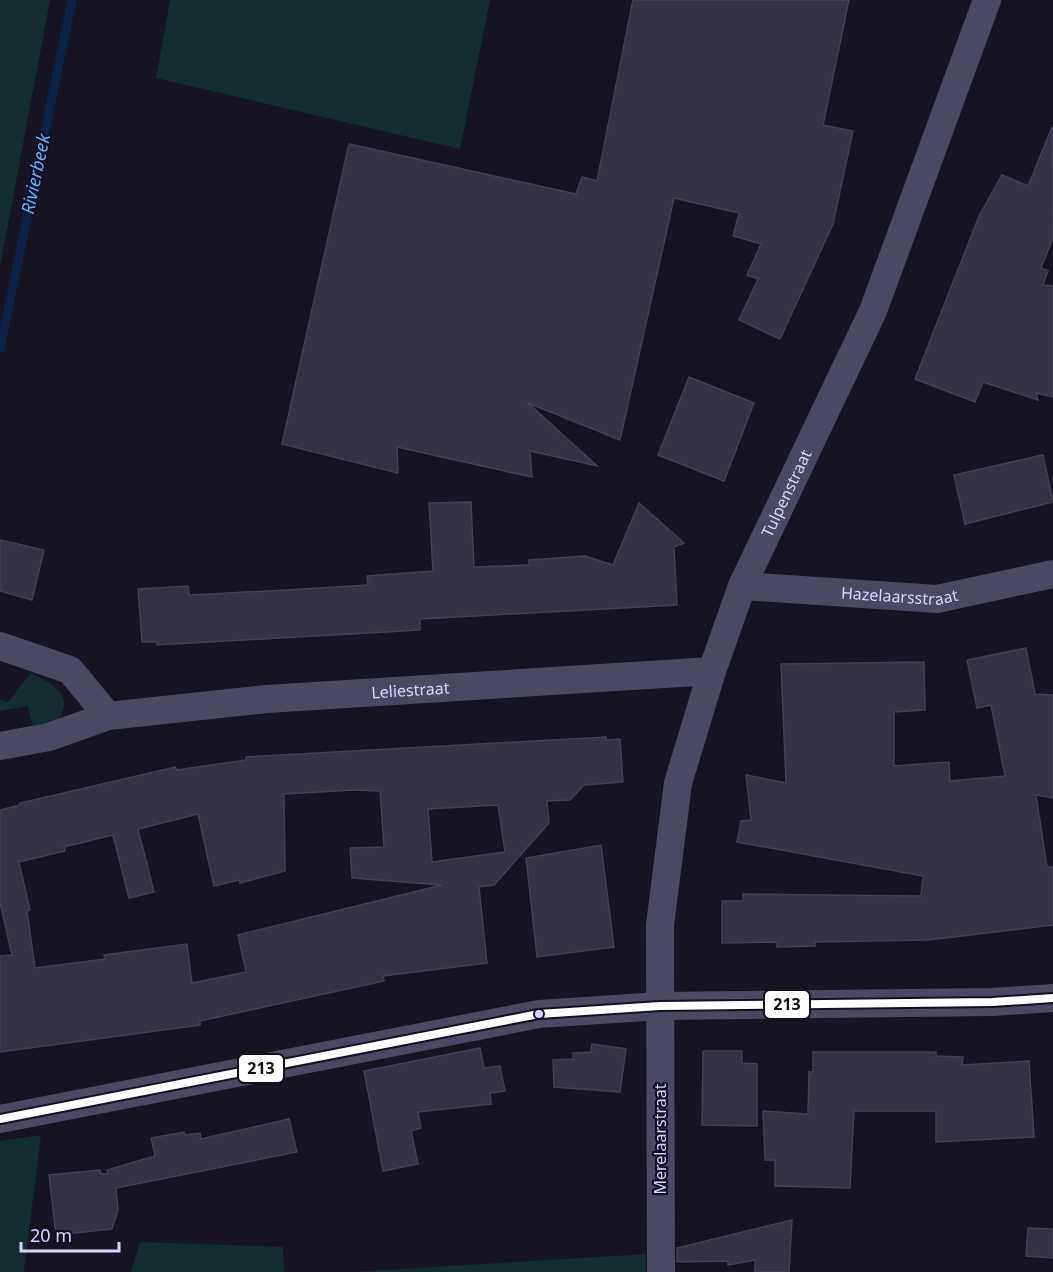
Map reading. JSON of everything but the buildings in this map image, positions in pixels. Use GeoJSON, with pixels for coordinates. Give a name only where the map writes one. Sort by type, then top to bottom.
{"type":"FeatureCollection","features":[{"type":"Feature","properties":{"kind":"street","name":"Tulpenstraat"},"geometry":{"type":"LineString","coordinates":[[660,1006],[660,925],[678,783],[712,671],[742,586],[873,311],[987,0]]}},
{"type":"Feature","properties":{"kind":"street","name":"Hazelaarsstraat"},"geometry":{"type":"LineString","coordinates":[[742,586],[937,599],[1053,574]]}},
{"type":"Feature","properties":{"kind":"street"},"geometry":{"type":"LineString","coordinates":[[0,646],[70,670],[108,716]]}},
{"type":"Feature","properties":{"kind":"street","name":"Leliestraat"},"geometry":{"type":"LineString","coordinates":[[0,746],[49,737],[108,716],[267,699],[712,671]]}},
{"type":"Feature","properties":{"kind":"street"},"geometry":{"type":"LineString","coordinates":[[0,1119],[73,1107],[539,1014],[660,1006],[992,1002],[1053,998]]}},
{"type":"Feature","properties":{"kind":"street","name":"Merelaarstraat"},"geometry":{"type":"LineString","coordinates":[[660,1006],[661,1272]]}},
{"type":"Feature","properties":{"kind":"green space"},"geometry":{"type":"Polygon","coordinates":[[[0,0],[50,0],[0,267],[0,0]]]}},
{"type":"Feature","properties":{"kind":"green space"},"geometry":{"type":"Polygon","coordinates":[[[170,0],[490,0],[460,149],[156,78],[170,0]]]}},
{"type":"Feature","properties":{"kind":"green space"},"geometry":{"type":"Polygon","coordinates":[[[31,673],[53,685],[62,696],[64,703],[59,719],[33,729],[28,706],[0,711],[0,700],[8,702],[31,673]]]}},
{"type":"Feature","properties":{"kind":"green space"},"geometry":{"type":"Polygon","coordinates":[[[41,1135],[24,1272],[0,1272],[0,1141],[41,1135]]]}},
{"type":"Feature","properties":{"kind":"green space"},"geometry":{"type":"Polygon","coordinates":[[[140,1242],[283,1247],[284,1272],[131,1272],[140,1242]]]}},
{"type":"Feature","properties":{"kind":"green space"},"geometry":{"type":"Polygon","coordinates":[[[646,1254],[646,1272],[353,1272],[646,1254]]]}},
{"type":"Feature","properties":{"kind":"waterway","name":"Rivierbeek"},"geometry":{"type":"LineString","coordinates":[[0,349],[72,0]]}},
{"type":"Feature","properties":{"kind":"transit line","name":"213"},"geometry":{"type":"LineString","coordinates":[[0,1119],[539,1014],[660,1006],[992,1002],[1053,998]]}}]}
